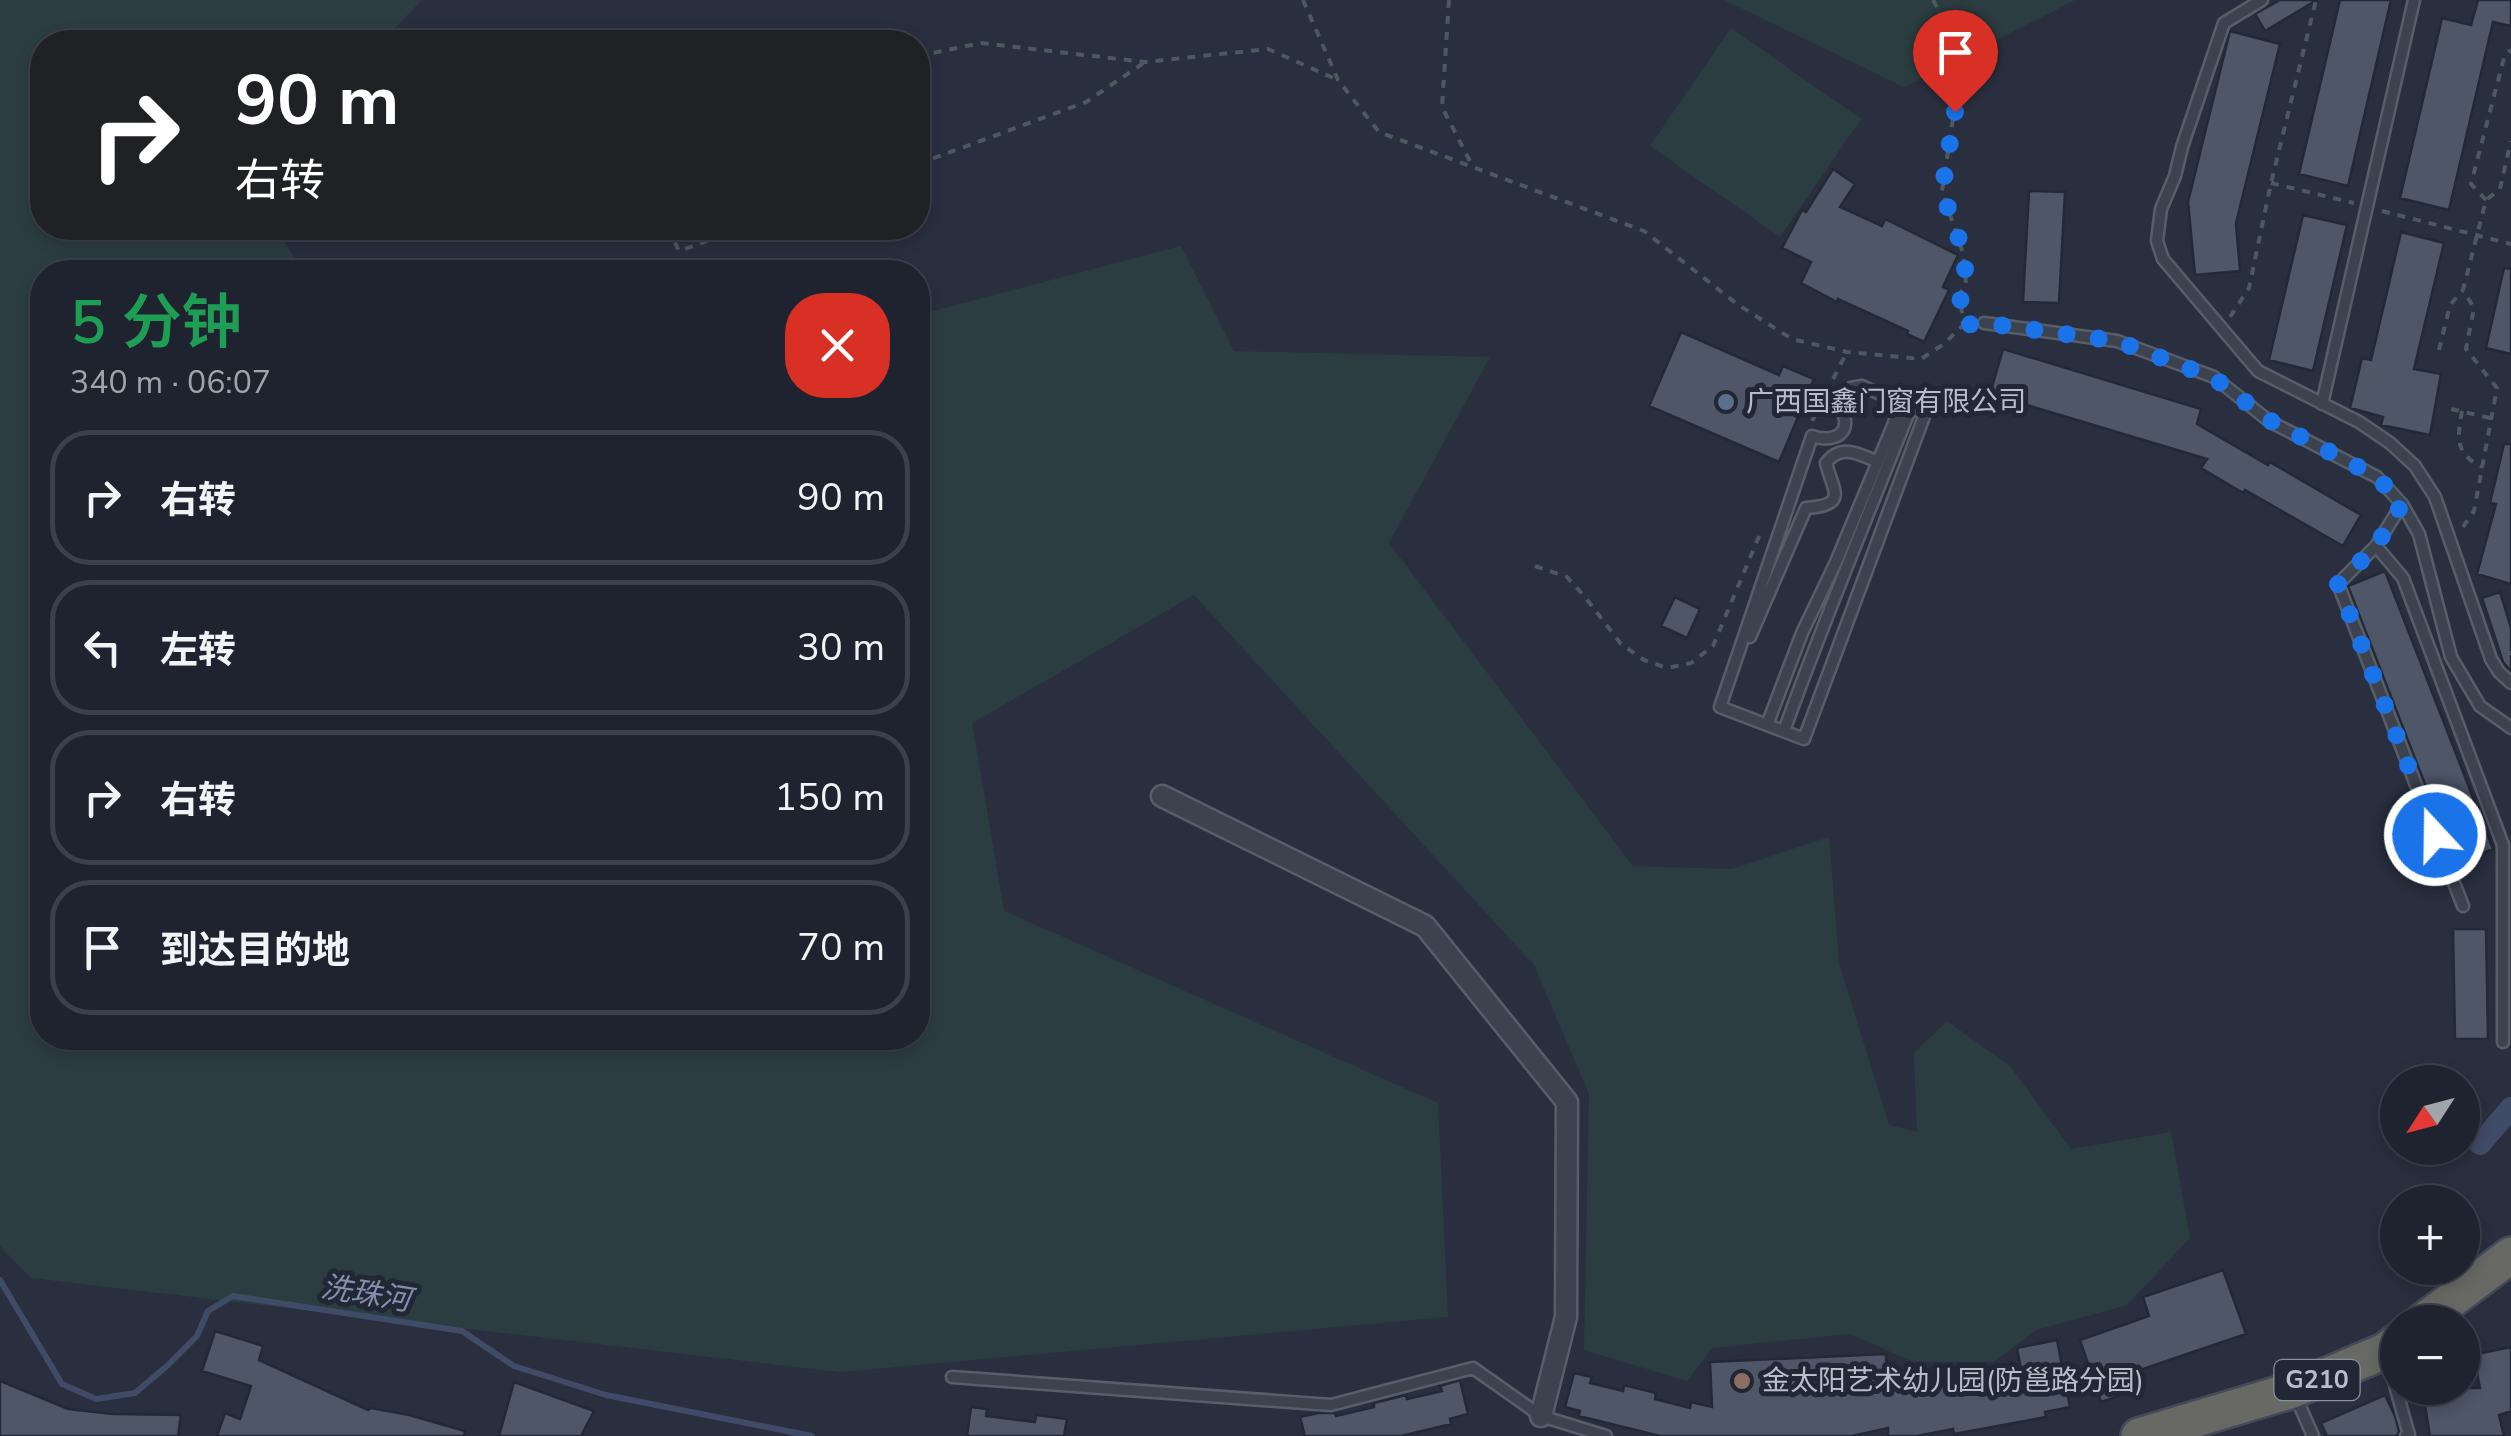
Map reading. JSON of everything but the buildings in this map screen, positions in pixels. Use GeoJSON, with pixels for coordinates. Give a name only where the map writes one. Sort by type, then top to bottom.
{"type":"FeatureCollection","features":[{"type":"Feature","properties":{"kind":"highway"},"geometry":{"type":"LineString","coordinates":[[2444,1305],[2511,1254]]}},
{"type":"Feature","properties":{"kind":"highway","name":"G210"},"geometry":{"type":"LineString","coordinates":[[2139,1436],[2293,1390],[2380,1351]]}},
{"type":"Feature","properties":{"kind":"street"},"geometry":{"type":"LineString","coordinates":[[1162,796],[1425,926],[1568,1102],[1566,1317],[1541,1416]]}},
{"type":"Feature","properties":{"kind":"lane"},"geometry":{"type":"LineString","coordinates":[[2262,0],[2224,23],[2161,209],[2157,241],[2178,279],[2258,372],[2359,422],[2390,442],[2414,466],[2435,497],[2491,659],[2511,683]]}},
{"type":"Feature","properties":{"kind":"lane"},"geometry":{"type":"LineString","coordinates":[[2322,404],[2414,0]]}},
{"type":"Feature","properties":{"kind":"lane"},"geometry":{"type":"LineString","coordinates":[[1984,323],[2117,341],[2214,378],[2269,420],[2377,477],[2402,504],[2419,534],[2451,656],[2480,706],[2511,728]]}},
{"type":"Feature","properties":{"kind":"lane"},"geometry":{"type":"LineString","coordinates":[[1862,386],[1925,414],[1804,738],[1720,707],[1812,436],[1831,439],[1840,434],[1845,418],[1840,403],[1842,394],[1851,388],[1862,386]]}},
{"type":"Feature","properties":{"kind":"lane"},"geometry":{"type":"LineString","coordinates":[[1767,725],[1802,633],[1906,405]]}},
{"type":"Feature","properties":{"kind":"lane"},"geometry":{"type":"LineString","coordinates":[[1784,731],[1906,405]]}},
{"type":"Feature","properties":{"kind":"lane"},"geometry":{"type":"LineString","coordinates":[[1720,707],[1806,508],[1824,506],[1834,499],[1836,490],[1826,462],[1840,451],[1850,450],[1878,462]]}},
{"type":"Feature","properties":{"kind":"lane"},"geometry":{"type":"LineString","coordinates":[[2402,504],[2376,546],[2338,584],[2463,906]]}},
{"type":"Feature","properties":{"kind":"lane"},"geometry":{"type":"LineString","coordinates":[[2376,546],[2403,578],[2504,845],[2502,1042]]}},
{"type":"Feature","properties":{"kind":"lane"},"geometry":{"type":"LineString","coordinates":[[952,1377],[1331,1405],[1472,1368],[1541,1416],[1606,1436]]}},
{"type":"Feature","properties":{"kind":"lane"},"geometry":{"type":"LineString","coordinates":[[2293,1390],[2312,1436]]}},
{"type":"Feature","properties":{"kind":"lane"},"geometry":{"type":"LineString","coordinates":[[2403,1405],[2409,1435],[2406,1436]]}},
{"type":"Feature","properties":{"kind":"path"},"geometry":{"type":"LineString","coordinates":[[1303,0],[1338,80],[1378,132],[1644,232],[1737,304],[1792,339],[1846,352],[1921,358],[1944,344],[1963,325],[1984,323]]}},
{"type":"Feature","properties":{"kind":"path"},"geometry":{"type":"LineString","coordinates":[[1449,0],[1442,106],[1474,168]]}},
{"type":"Feature","properties":{"kind":"path"},"geometry":{"type":"LineString","coordinates":[[1934,0],[1963,53],[1942,191],[1964,253],[1966,283],[1960,294],[1963,325]]}},
{"type":"Feature","properties":{"kind":"path"},"geometry":{"type":"LineString","coordinates":[[2222,329],[2250,288],[2271,182],[2316,0]]}},
{"type":"Feature","properties":{"kind":"path"},"geometry":{"type":"LineString","coordinates":[[930,54],[981,43],[1145,62],[1268,48],[1338,80]]}},
{"type":"Feature","properties":{"kind":"path"},"geometry":{"type":"LineString","coordinates":[[2486,200],[2471,184],[2505,54],[2511,50]]}},
{"type":"Feature","properties":{"kind":"path"},"geometry":{"type":"LineString","coordinates":[[930,160],[1086,102],[1145,62]]}},
{"type":"Feature","properties":{"kind":"path"},"geometry":{"type":"LineString","coordinates":[[2439,350],[2450,305],[2463,290],[2486,200],[2500,189],[2511,141]]}},
{"type":"Feature","properties":{"kind":"path"},"geometry":{"type":"LineString","coordinates":[[2271,182],[2511,244]]}},
{"type":"Feature","properties":{"kind":"path"},"geometry":{"type":"LineString","coordinates":[[673,240],[678,251],[709,240]]}},
{"type":"Feature","properties":{"kind":"path"},"geometry":{"type":"LineString","coordinates":[[2452,543],[2474,511],[2497,388],[2466,349],[2474,308],[2463,290]]}},
{"type":"Feature","properties":{"kind":"path"},"geometry":{"type":"LineString","coordinates":[[2359,422],[2373,367]]}},
{"type":"Feature","properties":{"kind":"path"},"geometry":{"type":"LineString","coordinates":[[1805,436],[1822,403]]}},
{"type":"Feature","properties":{"kind":"path"},"geometry":{"type":"LineString","coordinates":[[2451,409],[2492,419]]}},
{"type":"Feature","properties":{"kind":"path"},"geometry":{"type":"LineString","coordinates":[[2462,412],[2458,435],[2462,451],[2470,462],[2483,467]]}},
{"type":"Feature","properties":{"kind":"path"},"geometry":{"type":"LineString","coordinates":[[1536,566],[1566,577],[1621,644],[1644,660],[1667,668],[1690,664],[1713,646],[1766,520]]}},
{"type":"Feature","properties":{"kind":"shaded area"},"geometry":{"type":"Polygon","coordinates":[[[0,0],[422,0],[393,30],[30,30],[30,240],[283,240],[296,260],[30,260],[30,1050],[930,1050],[930,312],[1181,246],[1234,351],[1490,357],[1389,543],[1633,866],[1732,869],[1829,837],[1839,963],[1889,1125],[1917,1132],[1914,1053],[1947,1021],[2010,1066],[2071,1149],[2171,1132],[2190,1238],[2127,1305],[2036,1330],[1993,1362],[1914,1362],[1850,1334],[1712,1348],[1687,1381],[1584,1350],[1589,1094],[1534,965],[1194,595],[972,723],[1004,911],[1438,1103],[1448,1317],[840,1372],[31,1278],[0,1246],[0,0]]]}},
{"type":"Feature","properties":{"kind":"shaded area"},"geometry":{"type":"Polygon","coordinates":[[[1724,0],[2075,0],[1904,87],[1724,0]]]}},
{"type":"Feature","properties":{"kind":"shaded area"},"geometry":{"type":"Polygon","coordinates":[[[1731,28],[1861,119],[1780,237],[1650,146],[1731,28]]]}},
{"type":"Feature","properties":{"kind":"waterway"},"geometry":{"type":"LineString","coordinates":[[2480,1144],[2511,1108]]}},
{"type":"Feature","properties":{"kind":"waterway","name":"洗珠河"},"geometry":{"type":"LineString","coordinates":[[0,1280],[62,1384],[96,1399],[135,1393],[197,1336],[208,1311],[233,1296],[462,1331],[514,1366],[606,1395],[812,1436]]}},
{"type":"Feature","properties":{"kind":"place","name":"广西国鑫门窗有限公司"},"geometry":{"type":"Point","coordinates":[1726,402]}},
{"type":"Feature","properties":{"kind":"place","name":"金太阳艺术幼儿园(防邕路分园)"},"geometry":{"type":"Point","coordinates":[1742,1381]}},
{"type":"Feature","properties":{"kind":"route"},"geometry":{"type":"LineString","coordinates":[[1955,112],[1942,191],[1964,253],[1966,283],[1960,294],[1963,325],[1984,323],[2117,341],[2214,378],[2269,420],[2377,477],[2402,504],[2376,546],[2338,584],[2435,835]]}}]}
